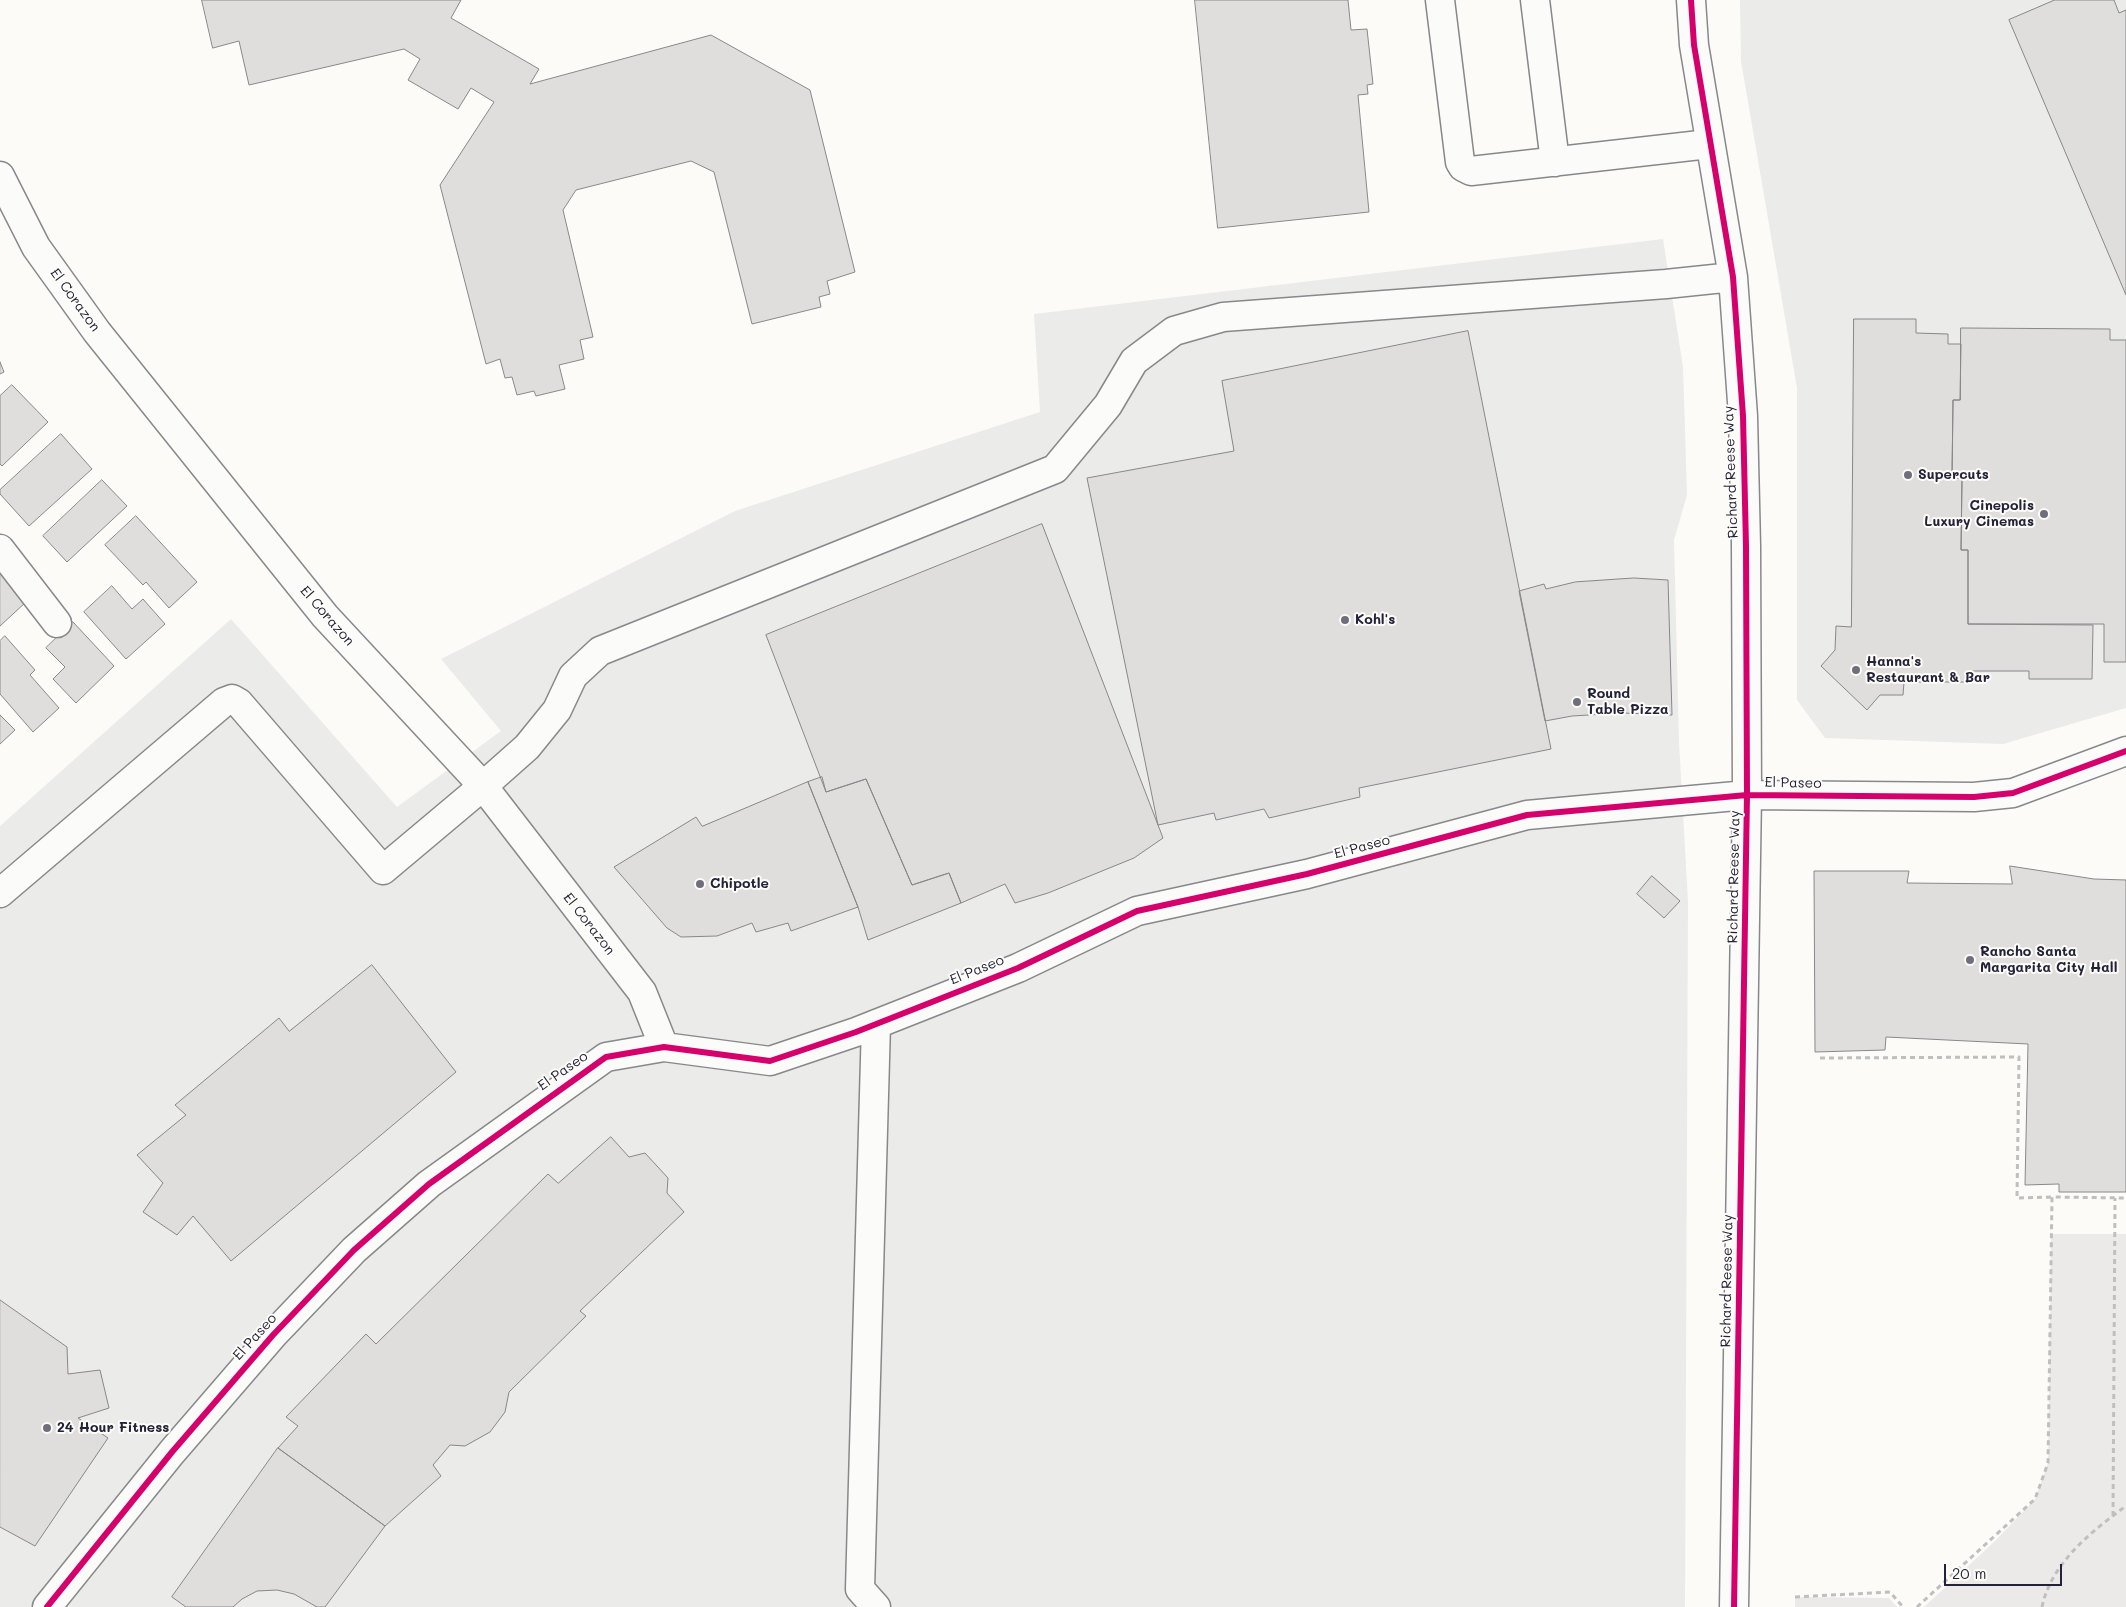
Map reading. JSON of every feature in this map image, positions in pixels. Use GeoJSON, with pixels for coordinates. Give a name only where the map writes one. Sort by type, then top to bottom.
{"type":"FeatureCollection","features":[{"type":"Feature","properties":{"kind":"street"},"geometry":{"type":"LineString","coordinates":[[1440,0],[1460,162],[1463,167],[1471,171],[1709,144]]}},
{"type":"Feature","properties":{"kind":"street"},"geometry":{"type":"LineString","coordinates":[[1535,0],[1555,162]]}},
{"type":"Feature","properties":{"kind":"street","name":"Richard Reese Way"},"geometry":{"type":"LineString","coordinates":[[1691,0],[1694,45],[1709,144],[1733,277],[1743,416],[1746,546],[1747,795],[1734,1607]]}},
{"type":"Feature","properties":{"kind":"street","name":"El Corazon"},"geometry":{"type":"LineString","coordinates":[[0,176],[36,247],[98,332],[325,616],[483,786],[642,992],[664,1047]]}},
{"type":"Feature","properties":{"kind":"street"},"geometry":{"type":"LineString","coordinates":[[0,893],[224,702],[232,699],[239,702],[382,870],[527,747],[557,710],[573,676],[600,651],[1055,469],[1108,405],[1134,361],[1174,331],[1223,317],[1666,284],[1733,277]]}},
{"type":"Feature","properties":{"kind":"street"},"geometry":{"type":"LineString","coordinates":[[0,549],[57,623]]}},
{"type":"Feature","properties":{"kind":"street","name":"El Paseo"},"geometry":{"type":"LineString","coordinates":[[47,1607],[172,1452],[273,1335],[354,1250],[429,1184],[606,1057],[664,1047],[770,1061],[876,1024],[1018,968],[1137,911],[1307,874],[1528,815],[1747,795],[1974,797],[2013,793],[2126,751]]}},
{"type":"Feature","properties":{"kind":"street"},"geometry":{"type":"LineString","coordinates":[[876,1024],[860,1589],[876,1607]]}},
{"type":"Feature","properties":{"kind":"path"},"geometry":{"type":"LineString","coordinates":[[1820,1058],[2019,1057],[2017,1198],[2126,1198]]}},
{"type":"Feature","properties":{"kind":"path"},"geometry":{"type":"LineString","coordinates":[[1917,1607],[2035,1499],[2048,1463],[2052,1197]]}},
{"type":"Feature","properties":{"kind":"path"},"geometry":{"type":"LineString","coordinates":[[2113,1516],[2115,1198]]}},
{"type":"Feature","properties":{"kind":"path"},"geometry":{"type":"LineString","coordinates":[[2042,1607],[2056,1571],[2093,1532],[2126,1506]]}},
{"type":"Feature","properties":{"kind":"path"},"geometry":{"type":"LineString","coordinates":[[1795,1597],[1890,1592],[1903,1607]]}},
{"type":"Feature","properties":{"kind":"shaded area"},"geometry":{"type":"Polygon","coordinates":[[[1740,0],[2126,0],[2126,708],[2003,744],[1825,738],[1797,700],[1797,388],[1741,61],[1740,0]]]}},
{"type":"Feature","properties":{"kind":"shaded area"},"geometry":{"type":"Polygon","coordinates":[[[1663,239],[1683,367],[1687,495],[1674,540],[1679,742],[1688,902],[1685,1607],[0,1607],[0,826],[231,619],[397,807],[501,731],[441,659],[735,511],[1040,412],[1034,314],[1663,239]]]}},
{"type":"Feature","properties":{"kind":"shaded area"},"geometry":{"type":"Polygon","coordinates":[[[2051,1234],[2126,1234],[2126,1607],[1924,1607],[1995,1541],[2035,1499],[2048,1463],[2051,1234]]]}},
{"type":"Feature","properties":{"kind":"shaded area"},"geometry":{"type":"Polygon","coordinates":[[[1795,1597],[1889,1598],[1897,1607],[1795,1607],[1795,1597]]]}},
{"type":"Feature","properties":{"kind":"building"},"geometry":{"type":"Polygon","coordinates":[[[202,0],[461,0],[451,18],[539,69],[530,84],[711,35],[810,90],[855,272],[827,281],[830,294],[819,297],[821,307],[752,324],[714,172],[691,161],[576,190],[563,210],[593,337],[580,340],[584,359],[559,365],[565,389],[536,396],[534,391],[517,395],[512,377],[505,378],[500,359],[486,364],[440,185],[494,102],[471,88],[458,109],[408,80],[420,59],[404,49],[249,85],[239,41],[213,48],[202,0]]]}},
{"type":"Feature","properties":{"kind":"building"},"geometry":{"type":"Polygon","coordinates":[[[1195,0],[1348,0],[1351,30],[1367,29],[1373,84],[1367,85],[1368,94],[1358,95],[1369,212],[1218,228],[1195,0]]]}},
{"type":"Feature","properties":{"kind":"building"},"geometry":{"type":"Polygon","coordinates":[[[2055,0],[2114,0],[2119,13],[2126,10],[2126,295],[2009,20],[2055,0]]]}},
{"type":"Feature","properties":{"kind":"building"},"geometry":{"type":"Polygon","coordinates":[[[1854,319],[1916,319],[1916,333],[1948,334],[1948,344],[1961,344],[1960,400],[1953,400],[1952,478],[1962,478],[1961,550],[1968,550],[1968,624],[2093,625],[2092,679],[2029,679],[2029,671],[1973,671],[1973,682],[1904,682],[1903,695],[1880,695],[1867,710],[1821,666],[1835,650],[1836,626],[1851,627],[1854,319]]]}},
{"type":"Feature","properties":{"kind":"building","name":"Cinepolis Luxury Cinemas"},"geometry":{"type":"Polygon","coordinates":[[[1961,328],[2110,329],[2110,340],[2126,340],[2126,662],[2104,662],[2104,624],[1968,624],[1968,550],[1961,550],[1962,478],[1952,478],[1953,400],[1960,400],[1961,328]]]}},
{"type":"Feature","properties":{"kind":"building"},"geometry":{"type":"Polygon","coordinates":[[[1468,331],[1551,749],[1359,788],[1360,797],[1269,818],[1264,809],[1216,820],[1214,813],[1158,825],[1087,478],[1234,451],[1222,381],[1468,331]]]}},
{"type":"Feature","properties":{"kind":"building"},"geometry":{"type":"Polygon","coordinates":[[[0,362],[4,372],[0,374],[0,362]]]}},
{"type":"Feature","properties":{"kind":"building"},"geometry":{"type":"Polygon","coordinates":[[[12,385],[48,422],[2,466],[0,464],[0,396],[12,385]]]}},
{"type":"Feature","properties":{"kind":"building"},"geometry":{"type":"Polygon","coordinates":[[[61,434],[92,469],[29,526],[0,494],[0,490],[61,434]]]}},
{"type":"Feature","properties":{"kind":"building"},"geometry":{"type":"Polygon","coordinates":[[[102,480],[127,506],[67,562],[43,536],[102,480]]]}},
{"type":"Feature","properties":{"kind":"building"},"geometry":{"type":"Polygon","coordinates":[[[136,516],[197,582],[169,608],[146,582],[143,585],[105,545],[136,516]]]}},
{"type":"Feature","properties":{"kind":"building"},"geometry":{"type":"Polygon","coordinates":[[[1042,524],[1163,838],[1134,858],[1048,893],[1015,903],[1005,884],[961,903],[949,873],[912,885],[866,779],[826,792],[766,635],[1042,524]]]}},
{"type":"Feature","properties":{"kind":"building"},"geometry":{"type":"Polygon","coordinates":[[[0,573],[26,602],[0,626],[0,573]]]}},
{"type":"Feature","properties":{"kind":"building"},"geometry":{"type":"Polygon","coordinates":[[[1634,578],[1668,580],[1672,715],[1623,713],[1572,716],[1545,721],[1519,591],[1544,584],[1546,589],[1575,582],[1634,578]]]}},
{"type":"Feature","properties":{"kind":"building"},"geometry":{"type":"Polygon","coordinates":[[[112,586],[132,609],[143,599],[165,624],[126,659],[84,612],[112,586]]]}},
{"type":"Feature","properties":{"kind":"building"},"geometry":{"type":"Polygon","coordinates":[[[73,622],[114,666],[76,703],[53,679],[65,667],[46,648],[73,622]]]}},
{"type":"Feature","properties":{"kind":"building"},"geometry":{"type":"Polygon","coordinates":[[[5,636],[35,670],[30,675],[59,708],[33,732],[0,694],[0,641],[5,636]]]}},
{"type":"Feature","properties":{"kind":"building"},"geometry":{"type":"Polygon","coordinates":[[[0,715],[15,730],[0,744],[0,715]]]}},
{"type":"Feature","properties":{"kind":"building"},"geometry":{"type":"Polygon","coordinates":[[[822,777],[826,792],[866,779],[912,885],[949,873],[961,903],[868,940],[858,907],[808,782],[822,777]]]}},
{"type":"Feature","properties":{"kind":"building"},"geometry":{"type":"Polygon","coordinates":[[[808,782],[858,907],[791,931],[788,923],[756,932],[752,923],[717,936],[681,937],[667,928],[614,867],[696,817],[702,826],[808,782]]]}},
{"type":"Feature","properties":{"kind":"building","name":"Rancho Santa Margarita City Hall"},"geometry":{"type":"Polygon","coordinates":[[[2010,866],[2094,879],[2126,880],[2126,1192],[2059,1192],[2059,1184],[2025,1185],[2028,1044],[1886,1037],[1885,1050],[1815,1052],[1814,871],[1909,871],[1907,883],[2012,884],[2010,866]]]}},
{"type":"Feature","properties":{"kind":"building"},"geometry":{"type":"Polygon","coordinates":[[[1652,876],[1680,901],[1664,918],[1637,894],[1652,876]]]}},
{"type":"Feature","properties":{"kind":"building"},"geometry":{"type":"Polygon","coordinates":[[[372,965],[456,1072],[231,1261],[193,1216],[177,1235],[143,1212],[163,1183],[137,1155],[186,1115],[175,1105],[279,1018],[289,1031],[372,965]]]}},
{"type":"Feature","properties":{"kind":"building"},"geometry":{"type":"Polygon","coordinates":[[[611,1137],[629,1157],[645,1153],[668,1178],[667,1193],[684,1212],[580,1311],[586,1316],[509,1392],[505,1412],[490,1432],[465,1446],[450,1445],[433,1465],[441,1476],[385,1526],[278,1448],[298,1426],[286,1417],[366,1334],[376,1344],[548,1174],[558,1183],[611,1137]]]}},
{"type":"Feature","properties":{"kind":"building","name":"24 Hour Fitness"},"geometry":{"type":"Polygon","coordinates":[[[0,1300],[67,1347],[68,1374],[100,1370],[109,1408],[78,1418],[108,1438],[35,1546],[0,1527],[0,1300]]]}},
{"type":"Feature","properties":{"kind":"building"},"geometry":{"type":"Polygon","coordinates":[[[278,1448],[385,1526],[325,1607],[317,1607],[294,1594],[277,1590],[257,1591],[242,1599],[233,1607],[186,1607],[172,1597],[278,1448]]]}},
{"type":"Feature","properties":{"kind":"cycle path"},"geometry":{"type":"LineString","coordinates":[[1691,0],[1694,45],[1733,277],[1743,416],[1746,546],[1747,795],[1734,1607]]}},
{"type":"Feature","properties":{"kind":"cycle path"},"geometry":{"type":"LineString","coordinates":[[47,1607],[172,1452],[273,1335],[354,1250],[429,1184],[606,1057],[664,1047],[770,1061],[856,1032],[1018,968],[1137,911],[1307,874],[1527,815],[1747,795],[1974,797],[2013,793],[2126,751]]}},
{"type":"Feature","properties":{"kind":"place","name":"Supercuts"},"geometry":{"type":"Point","coordinates":[1908,475]}},
{"type":"Feature","properties":{"kind":"place","name":"Cinepolis Luxury Cinemas"},"geometry":{"type":"Point","coordinates":[2044,514]}},
{"type":"Feature","properties":{"kind":"place","name":"Kohl's"},"geometry":{"type":"Point","coordinates":[1345,620]}},
{"type":"Feature","properties":{"kind":"place","name":"Hanna's Restaurant & Bar"},"geometry":{"type":"Point","coordinates":[1856,670]}},
{"type":"Feature","properties":{"kind":"place","name":"Round Table Pizza"},"geometry":{"type":"Point","coordinates":[1577,702]}},
{"type":"Feature","properties":{"kind":"place","name":"Chipotle"},"geometry":{"type":"Point","coordinates":[700,884]}},
{"type":"Feature","properties":{"kind":"place","name":"Rancho Santa Margarita City Hall"},"geometry":{"type":"Point","coordinates":[1970,960]}},
{"type":"Feature","properties":{"kind":"place","name":"24 Hour Fitness"},"geometry":{"type":"Point","coordinates":[47,1428]}}]}
